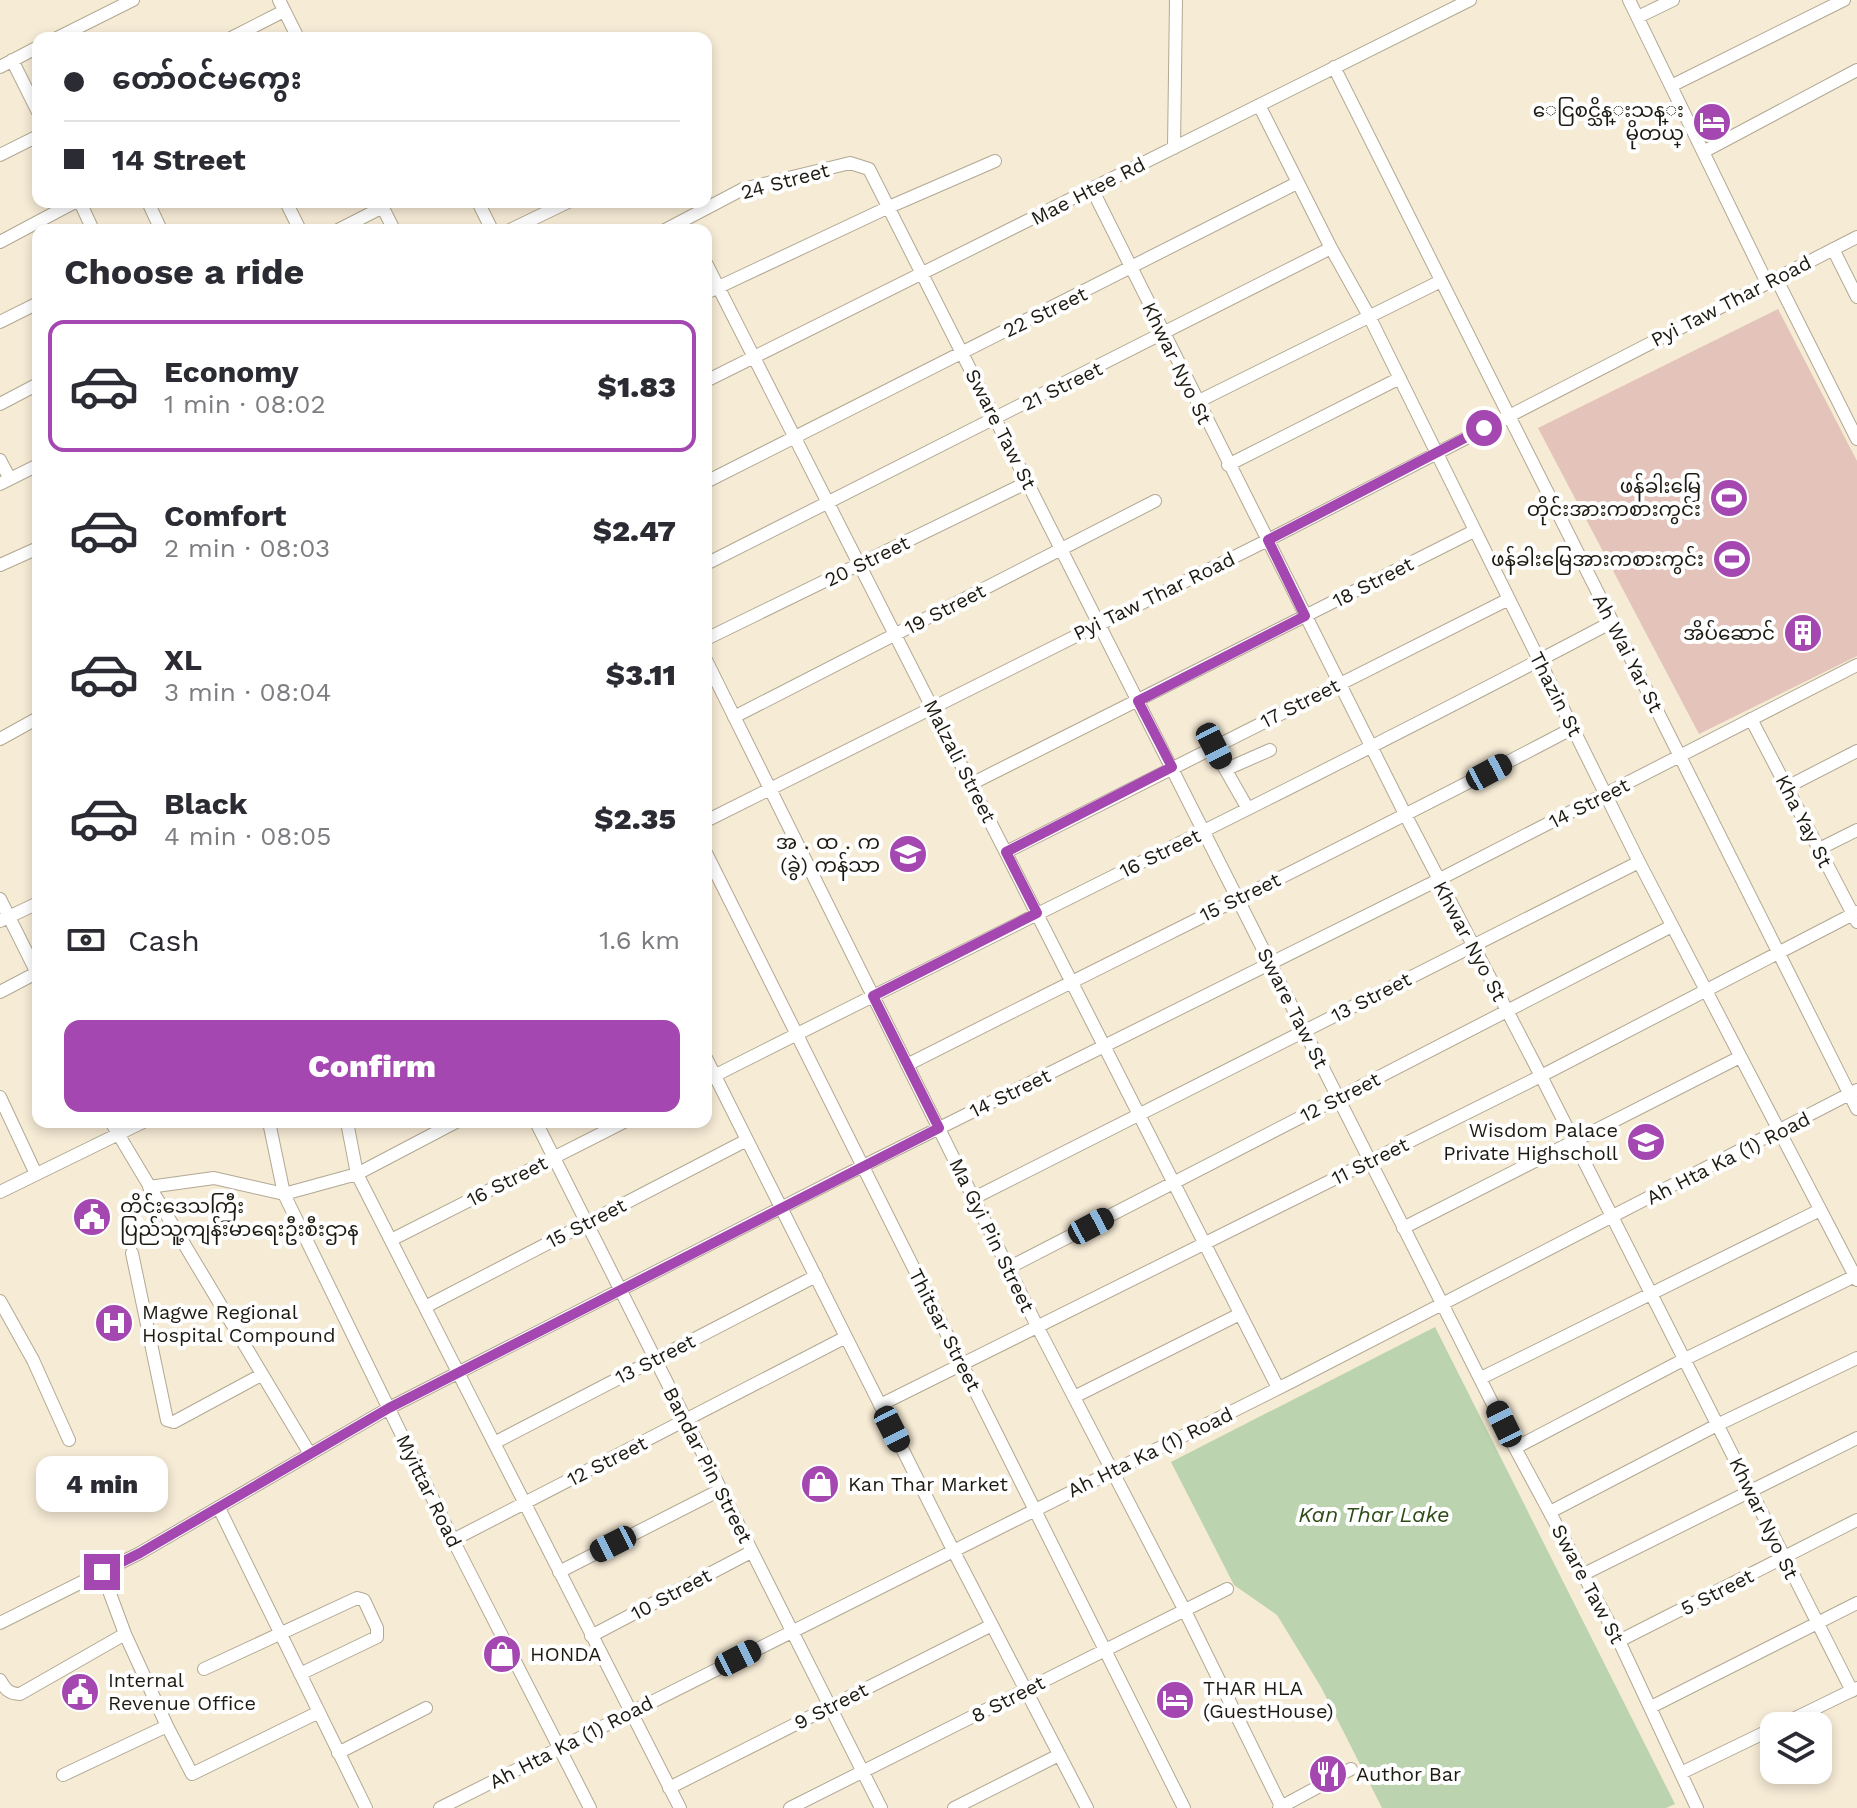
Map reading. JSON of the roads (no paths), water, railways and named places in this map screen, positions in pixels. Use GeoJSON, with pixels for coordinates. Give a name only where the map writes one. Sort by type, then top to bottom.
{"type":"FeatureCollection","features":[{"type":"Feature","properties":{"kind":"street"},"geometry":{"type":"LineString","coordinates":[[69,32],[131,0]]}},
{"type":"Feature","properties":{"kind":"street"},"geometry":{"type":"LineString","coordinates":[[1174,148],[1176,0]]}},
{"type":"Feature","properties":{"kind":"street","name":"Mae Htee Rd"},"geometry":{"type":"LineString","coordinates":[[712,378],[1470,0]]}},
{"type":"Feature","properties":{"kind":"street"},"geometry":{"type":"LineString","coordinates":[[1629,0],[1703,152],[1771,280],[1852,417],[1857,439]]}},
{"type":"Feature","properties":{"kind":"street"},"geometry":{"type":"LineString","coordinates":[[1638,17],[1673,0]]}},
{"type":"Feature","properties":{"kind":"street"},"geometry":{"type":"LineString","coordinates":[[1671,86],[1844,0]]}},
{"type":"Feature","properties":{"kind":"street"},"geometry":{"type":"LineString","coordinates":[[241,32],[282,6],[295,32]]}},
{"type":"Feature","properties":{"kind":"street"},"geometry":{"type":"LineString","coordinates":[[0,67],[32,50]]}},
{"type":"Feature","properties":{"kind":"street"},"geometry":{"type":"LineString","coordinates":[[12,60],[32,100]]}},
{"type":"Feature","properties":{"kind":"street","name":"Ah Wai Yar St"},"geometry":{"type":"LineString","coordinates":[[1334,67],[1777,951],[1853,1092],[1857,1109]]}},
{"type":"Feature","properties":{"kind":"street"},"geometry":{"type":"LineString","coordinates":[[1703,152],[1857,70]]}},
{"type":"Feature","properties":{"kind":"street","name":"Thazin St"},"geometry":{"type":"LineString","coordinates":[[1259,105],[1369,316],[1639,862],[1856,1277]]}},
{"type":"Feature","properties":{"kind":"street"},"geometry":{"type":"LineString","coordinates":[[0,155],[32,139]]}},
{"type":"Feature","properties":{"kind":"street"},"geometry":{"type":"LineString","coordinates":[[712,290],[995,161]]}},
{"type":"Feature","properties":{"kind":"street","name":"24 Street"},"geometry":{"type":"LineString","coordinates":[[690,224],[743,189],[850,163],[869,169],[889,207]]}},
{"type":"Feature","properties":{"kind":"street","name":"22 Street"},"geometry":{"type":"LineString","coordinates":[[712,479],[1297,183]]}},
{"type":"Feature","properties":{"kind":"street","name":"Khwar Nyo St"},"geometry":{"type":"LineString","coordinates":[[1092,189],[1438,880],[1541,1076],[1817,1624],[1854,1690]]}},
{"type":"Feature","properties":{"kind":"street","name":"Sware Taw St"},"geometry":{"type":"LineString","coordinates":[[889,207],[1403,1228],[1515,1448],[1619,1641],[1697,1808]]}},
{"type":"Feature","properties":{"kind":"street"},"geometry":{"type":"LineString","coordinates":[[35,224],[66,208]]}},
{"type":"Feature","properties":{"kind":"street"},"geometry":{"type":"LineString","coordinates":[[348,224],[374,208]]}},
{"type":"Feature","properties":{"kind":"street"},"geometry":{"type":"LineString","coordinates":[[522,224],[556,208]]}},
{"type":"Feature","properties":{"kind":"street"},"geometry":{"type":"LineString","coordinates":[[0,242],[32,226]]}},
{"type":"Feature","properties":{"kind":"street","name":"Pyi Taw Thar Road"},"geometry":{"type":"LineString","coordinates":[[712,818],[1268,540],[1857,237]]}},
{"type":"Feature","properties":{"kind":"street","name":"21 Street"},"geometry":{"type":"LineString","coordinates":[[712,561],[1331,248]]}},
{"type":"Feature","properties":{"kind":"street"},"geometry":{"type":"LineString","coordinates":[[1833,249],[1857,297]]}},
{"type":"Feature","properties":{"kind":"street"},"geometry":{"type":"LineString","coordinates":[[1197,402],[1441,281]]}},
{"type":"Feature","properties":{"kind":"street","name":"Malzali Street"},"geometry":{"type":"LineString","coordinates":[[712,290],[755,356],[1278,1388]]}},
{"type":"Feature","properties":{"kind":"street"},"geometry":{"type":"LineString","coordinates":[[0,322],[32,306]]}},
{"type":"Feature","properties":{"kind":"street"},"geometry":{"type":"LineString","coordinates":[[1228,465],[1400,378]]}},
{"type":"Feature","properties":{"kind":"street"},"geometry":{"type":"LineString","coordinates":[[0,404],[32,387]]}},
{"type":"Feature","properties":{"kind":"street"},"geometry":{"type":"LineString","coordinates":[[0,460],[5,482],[32,470]]}},
{"type":"Feature","properties":{"kind":"street","name":"20 Street"},"geometry":{"type":"LineString","coordinates":[[712,636],[1028,482]]}},
{"type":"Feature","properties":{"kind":"street","name":"19 Street"},"geometry":{"type":"LineString","coordinates":[[734,717],[1155,501]]}},
{"type":"Feature","properties":{"kind":"street","name":"18 Street"},"geometry":{"type":"LineString","coordinates":[[971,784],[1474,531]]}},
{"type":"Feature","properties":{"kind":"street"},"geometry":{"type":"LineString","coordinates":[[0,565],[32,551]]}},
{"type":"Feature","properties":{"kind":"street","name":"17 Street"},"geometry":{"type":"LineString","coordinates":[[1006,852],[1509,599]]}},
{"type":"Feature","properties":{"kind":"street","name":"16 Street"},"geometry":{"type":"LineString","coordinates":[[712,1077],[1373,748],[1612,622]]}},
{"type":"Feature","properties":{"kind":"street","name":"14 Street"},"geometry":{"type":"LineString","coordinates":[[0,1623],[219,1508],[389,1408],[863,1166],[1438,880],[1857,665]]}},
{"type":"Feature","properties":{"kind":"street","name":"Ma Gyi Pin Street"},"geometry":{"type":"LineString","coordinates":[[712,672],[1037,1326],[1185,1611],[1281,1808]]}},
{"type":"Feature","properties":{"kind":"street","name":"Kha Yay St"},"geometry":{"type":"LineString","coordinates":[[1751,719],[1856,916]]}},
{"type":"Feature","properties":{"kind":"street"},"geometry":{"type":"LineString","coordinates":[[0,739],[32,721]]}},
{"type":"Feature","properties":{"kind":"street","name":"15 Street"},"geometry":{"type":"LineString","coordinates":[[907,1065],[1406,816],[1573,728]]}},
{"type":"Feature","properties":{"kind":"street"},"geometry":{"type":"LineString","coordinates":[[1214,746],[1248,809]]}},
{"type":"Feature","properties":{"kind":"street"},"geometry":{"type":"LineString","coordinates":[[1224,767],[1234,767],[1270,750]]}},
{"type":"Feature","properties":{"kind":"street"},"geometry":{"type":"LineString","coordinates":[[1787,787],[1857,751]]}},
{"type":"Feature","properties":{"kind":"street"},"geometry":{"type":"LineString","coordinates":[[1819,849],[1857,830]]}},
{"type":"Feature","properties":{"kind":"street","name":"13 Street"},"geometry":{"type":"LineString","coordinates":[[974,1198],[1639,862]]}},
{"type":"Feature","properties":{"kind":"street","name":"Thitsar Street"},"geometry":{"type":"LineString","coordinates":[[712,865],[1184,1808]]}},
{"type":"Feature","properties":{"kind":"street"},"geometry":{"type":"LineString","coordinates":[[0,899],[5,919],[32,963]]}},
{"type":"Feature","properties":{"kind":"street"},"geometry":{"type":"LineString","coordinates":[[5,919],[32,906]]}},
{"type":"Feature","properties":{"kind":"street","name":"11 Street"},"geometry":{"type":"LineString","coordinates":[[880,1405],[1541,1076],[1777,951],[1856,916]]}},
{"type":"Feature","properties":{"kind":"street","name":"12 Street"},"geometry":{"type":"LineString","coordinates":[[1008,1268],[1672,926]]}},
{"type":"Feature","properties":{"kind":"street"},"geometry":{"type":"LineString","coordinates":[[0,992],[32,976]]}},
{"type":"Feature","properties":{"kind":"street"},"geometry":{"type":"LineString","coordinates":[[1403,1228],[1740,1057]]}},
{"type":"Feature","properties":{"kind":"street"},"geometry":{"type":"LineString","coordinates":[[712,1081],[783,1207],[953,1550],[1087,1808]]}},
{"type":"Feature","properties":{"kind":"street","name":"Ah Hta Ka (1) Road"},"geometry":{"type":"LineString","coordinates":[[440,1808],[1443,1305],[1853,1092]]}},
{"type":"Feature","properties":{"kind":"street"},"geometry":{"type":"LineString","coordinates":[[0,1097],[36,1174]]}},
{"type":"Feature","properties":{"kind":"street"},"geometry":{"type":"LineString","coordinates":[[114,1128],[310,1454]]}},
{"type":"Feature","properties":{"kind":"street"},"geometry":{"type":"LineString","coordinates":[[0,1192],[131,1128]]}},
{"type":"Feature","properties":{"kind":"street","name":"Myittar Road"},"geometry":{"type":"LineString","coordinates":[[270,1128],[284,1194],[453,1540],[590,1808]]}},
{"type":"Feature","properties":{"kind":"street"},"geometry":{"type":"LineString","coordinates":[[348,1128],[357,1174],[680,1808]]}},
{"type":"Feature","properties":{"kind":"street"},"geometry":{"type":"LineString","coordinates":[[149,1187],[214,1178],[284,1194],[357,1174],[445,1128]]}},
{"type":"Feature","properties":{"kind":"street","name":"Bandar Pin Street"},"geometry":{"type":"LineString","coordinates":[[539,1128],[881,1808]]}},
{"type":"Feature","properties":{"kind":"street","name":"16 Street"},"geometry":{"type":"LineString","coordinates":[[391,1240],[612,1128]]}},
{"type":"Feature","properties":{"kind":"street","name":"15 Street"},"geometry":{"type":"LineString","coordinates":[[425,1307],[747,1140]]}},
{"type":"Feature","properties":{"kind":"street"},"geometry":{"type":"LineString","coordinates":[[1481,1378],[1820,1210]]}},
{"type":"Feature","properties":{"kind":"street"},"geometry":{"type":"LineString","coordinates":[[132,1253],[167,1420],[174,1422],[261,1375]]}},
{"type":"Feature","properties":{"kind":"street","name":"13 Street"},"geometry":{"type":"LineString","coordinates":[[494,1443],[816,1276]]}},
{"type":"Feature","properties":{"kind":"street"},"geometry":{"type":"LineString","coordinates":[[1515,1448],[1683,1360],[1856,1277]]}},
{"type":"Feature","properties":{"kind":"street"},"geometry":{"type":"LineString","coordinates":[[0,1301],[33,1360],[69,1440]]}},
{"type":"Feature","properties":{"kind":"street"},"geometry":{"type":"LineString","coordinates":[[1074,1397],[1240,1314]]}},
{"type":"Feature","properties":{"kind":"street","name":"12 Street"},"geometry":{"type":"LineString","coordinates":[[453,1540],[846,1337]]}},
{"type":"Feature","properties":{"kind":"street"},"geometry":{"type":"LineString","coordinates":[[1550,1512],[1717,1425],[1857,1358]]}},
{"type":"Feature","properties":{"kind":"street"},"geometry":{"type":"LineString","coordinates":[[1584,1574],[1857,1438]]}},
{"type":"Feature","properties":{"kind":"street"},"geometry":{"type":"LineString","coordinates":[[559,1572],[720,1490]]}},
{"type":"Feature","properties":{"kind":"street"},"geometry":{"type":"LineString","coordinates":[[219,1508],[366,1808]]}},
{"type":"Feature","properties":{"kind":"street","name":"5 Street"},"geometry":{"type":"LineString","coordinates":[[1619,1641],[1857,1520]]}},
{"type":"Feature","properties":{"kind":"street","name":"10 Street"},"geometry":{"type":"LineString","coordinates":[[591,1636],[751,1552]]}},
{"type":"Feature","properties":{"kind":"street"},"geometry":{"type":"LineString","coordinates":[[102,1572],[125,1634],[192,1774],[319,1712]]}},
{"type":"Feature","properties":{"kind":"street","name":"8 Street"},"geometry":{"type":"LineString","coordinates":[[790,1808],[1227,1589]]}},
{"type":"Feature","properties":{"kind":"street"},"geometry":{"type":"LineString","coordinates":[[204,1669],[357,1598],[364,1600],[377,1628],[377,1637],[300,1674]]}},
{"type":"Feature","properties":{"kind":"street"},"geometry":{"type":"LineString","coordinates":[[1651,1707],[1857,1603]]}},
{"type":"Feature","properties":{"kind":"street","name":"9 Street"},"geometry":{"type":"LineString","coordinates":[[669,1788],[992,1625]]}},
{"type":"Feature","properties":{"kind":"street"},"geometry":{"type":"LineString","coordinates":[[0,1680],[12,1694],[20,1694],[125,1634]]}},
{"type":"Feature","properties":{"kind":"street"},"geometry":{"type":"LineString","coordinates":[[1808,1712],[1854,1690]]}},
{"type":"Feature","properties":{"kind":"street"},"geometry":{"type":"LineString","coordinates":[[338,1753],[426,1708]]}},
{"type":"Feature","properties":{"kind":"street"},"geometry":{"type":"LineString","coordinates":[[63,1775],[167,1726]]}},
{"type":"Feature","properties":{"kind":"street"},"geometry":{"type":"LineString","coordinates":[[1681,1773],[1760,1735]]}},
{"type":"Feature","properties":{"kind":"street"},"geometry":{"type":"LineString","coordinates":[[954,1808],[1059,1755]]}},
{"type":"Feature","properties":{"kind":"street"},"geometry":{"type":"LineString","coordinates":[[1281,1808],[1351,1769]]}},
{"type":"Feature","properties":{"kind":"water","name":"Kan Thar Lake"},"geometry":{"type":"Polygon","coordinates":[[[1435,1327],[1675,1804],[1666,1808],[1382,1808],[1321,1687],[1277,1615],[1234,1585],[1171,1462],[1435,1327]]]}},
{"type":"Feature","properties":{"kind":"place","name":"ေငြစင္သိန္းသန္း မိုတယ္"},"geometry":{"type":"Point","coordinates":[1712,122]}},
{"type":"Feature","properties":{"kind":"place","name":"ဖန်ခါးမြေ တိုင်းအားကစားကွင်း"},"geometry":{"type":"Point","coordinates":[1729,498]}},
{"type":"Feature","properties":{"kind":"place","name":"ဖန်ခါးမြေအားကစားကွင်း"},"geometry":{"type":"Point","coordinates":[1732,559]}},
{"type":"Feature","properties":{"kind":"place","name":"အိပ်ဆောင်"},"geometry":{"type":"Point","coordinates":[1803,633]}},
{"type":"Feature","properties":{"kind":"place","name":"အ . ထ . က (ခွဲ) ကန်သာ"},"geometry":{"type":"Point","coordinates":[908,854]}},
{"type":"Feature","properties":{"kind":"place","name":"Wisdom Palace Private Highscholl"},"geometry":{"type":"Point","coordinates":[1646,1142]}},
{"type":"Feature","properties":{"kind":"place","name":"တိုင်းဒေသကြီး ပြည်သူ့ကျန်းမာရေးဦးစီးဌာန"},"geometry":{"type":"Point","coordinates":[92,1217]}},
{"type":"Feature","properties":{"kind":"place","name":"Magwe Regional Hospital Compound"},"geometry":{"type":"Point","coordinates":[114,1323]}},
{"type":"Feature","properties":{"kind":"place","name":"Kan Thar Market"},"geometry":{"type":"Point","coordinates":[820,1484]}},
{"type":"Feature","properties":{"kind":"place","name":"HONDA"},"geometry":{"type":"Point","coordinates":[502,1654]}},
{"type":"Feature","properties":{"kind":"place","name":"Internal Revenue Office"},"geometry":{"type":"Point","coordinates":[80,1692]}},
{"type":"Feature","properties":{"kind":"place","name":"THAR HLA (GuestHouse)"},"geometry":{"type":"Point","coordinates":[1175,1700]}},
{"type":"Feature","properties":{"kind":"place","name":"Author Bar"},"geometry":{"type":"Point","coordinates":[1328,1774]}}]}
